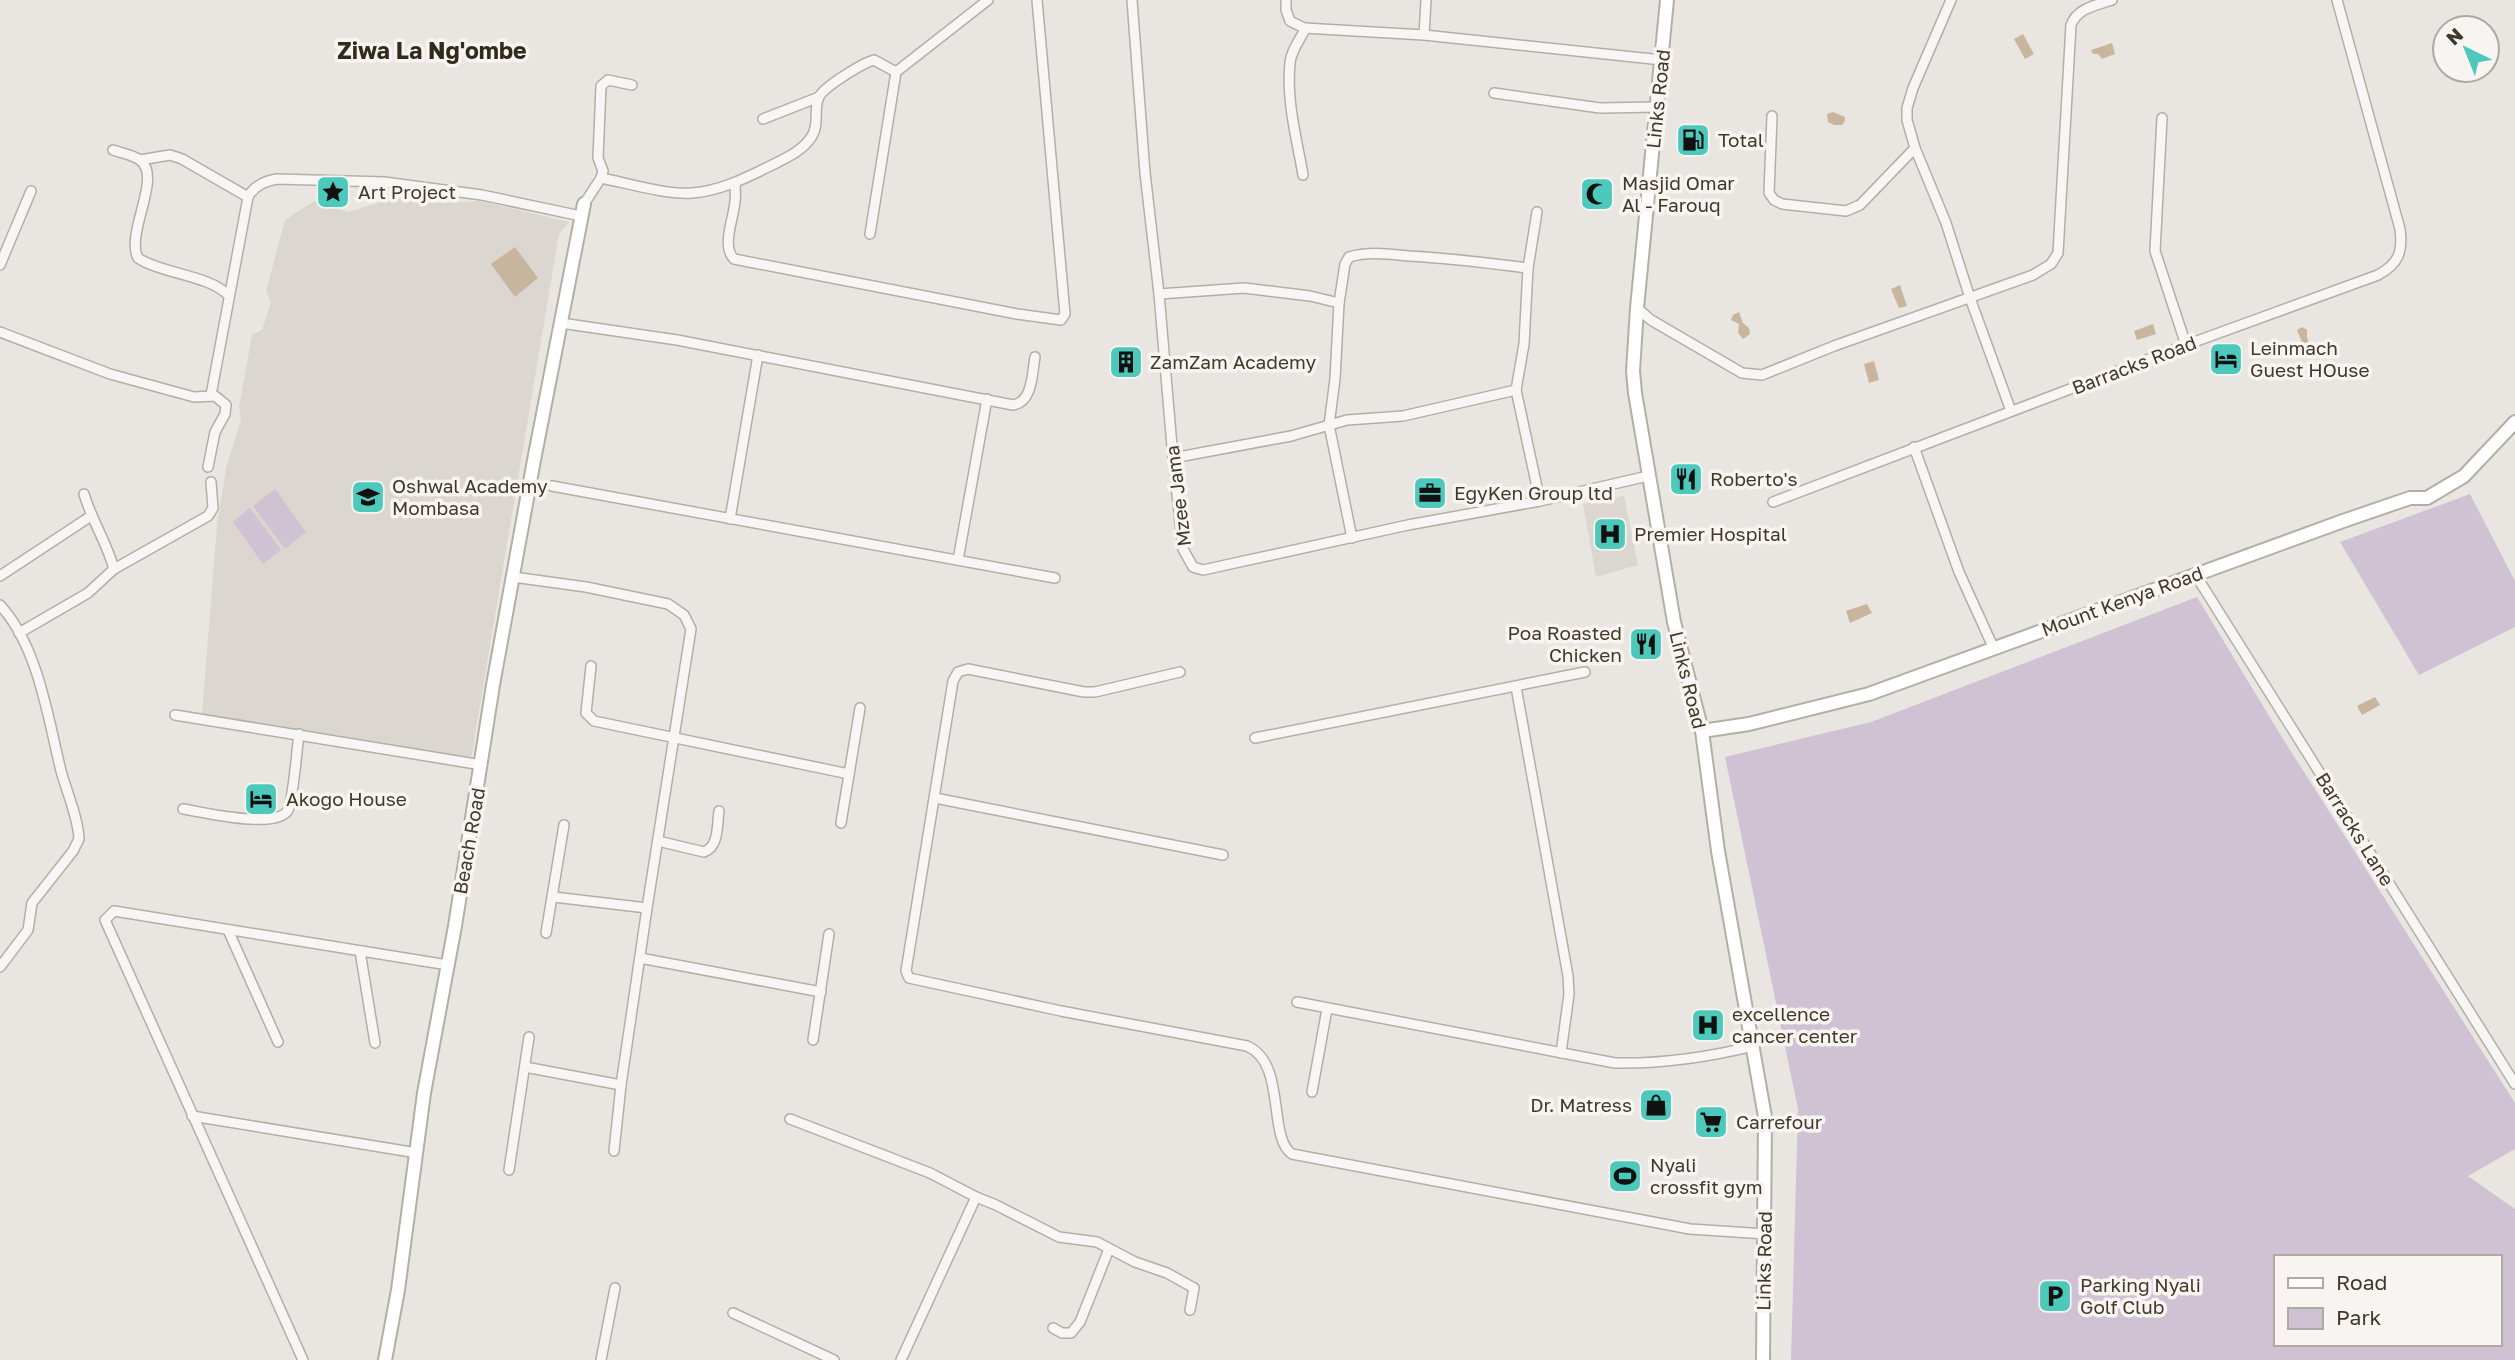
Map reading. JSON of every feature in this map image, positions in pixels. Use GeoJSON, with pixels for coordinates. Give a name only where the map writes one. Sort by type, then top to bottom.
{"type":"FeatureCollection","features":[{"type":"Feature","properties":{"kind":"main road","name":"Links Road"},"geometry":{"type":"LineString","coordinates":[[1667,0],[1637,309],[1634,393],[1674,622],[1702,731],[1717,851],[1765,1117],[1763,1360]]}},
{"type":"Feature","properties":{"kind":"main road","name":"Beach Road"},"geometry":{"type":"LineString","coordinates":[[385,1360],[398,1290],[424,1093],[513,577],[583,210]]}},
{"type":"Feature","properties":{"kind":"main road","name":"Mount Kenya Road"},"geometry":{"type":"LineString","coordinates":[[1702,731],[1749,724],[1869,694],[2410,498],[2427,498],[2464,476],[2515,422]]}},
{"type":"Feature","properties":{"kind":"street"},"geometry":{"type":"LineString","coordinates":[[870,234],[897,72],[988,0]]}},
{"type":"Feature","properties":{"kind":"street"},"geometry":{"type":"LineString","coordinates":[[735,183],[736,200],[728,244],[728,252],[734,259],[1017,314],[1061,320],[1065,314],[1062,266],[1037,0]]}},
{"type":"Feature","properties":{"kind":"street","name":"Mzee Jama"},"geometry":{"type":"LineString","coordinates":[[1132,0],[1145,173],[1159,294],[1173,458],[1183,550],[1188,562],[1198,570],[1408,525],[1540,501],[1648,476]]}},
{"type":"Feature","properties":{"kind":"street"},"geometry":{"type":"LineString","coordinates":[[1286,0],[1290,21],[1306,28],[1424,35],[1662,60]]}},
{"type":"Feature","properties":{"kind":"street"},"geometry":{"type":"LineString","coordinates":[[1424,35],[1426,0]]}},
{"type":"Feature","properties":{"kind":"street"},"geometry":{"type":"LineString","coordinates":[[1951,0],[1909,100],[1907,120],[2011,411]]}},
{"type":"Feature","properties":{"kind":"street"},"geometry":{"type":"LineString","coordinates":[[1637,309],[1728,365],[1753,376],[1768,373],[1834,346],[2033,275],[2050,264],[2058,253],[2071,25],[2081,12],[2112,0]]}},
{"type":"Feature","properties":{"kind":"street","name":"Barracks Road"},"geometry":{"type":"LineString","coordinates":[[1773,502],[2378,275],[2392,267],[2400,254],[2400,229],[2337,0]]}},
{"type":"Feature","properties":{"kind":"street"},"geometry":{"type":"LineString","coordinates":[[1303,175],[1292,107],[1289,62],[1306,28]]}},
{"type":"Feature","properties":{"kind":"street"},"geometry":{"type":"LineString","coordinates":[[763,119],[819,97],[869,61],[878,60],[897,72]]}},
{"type":"Feature","properties":{"kind":"street"},"geometry":{"type":"LineString","coordinates":[[211,395],[247,197],[263,182],[277,178],[384,182],[583,210],[604,171],[598,158],[601,86],[608,80],[632,85]]}},
{"type":"Feature","properties":{"kind":"street"},"geometry":{"type":"LineString","coordinates":[[1494,93],[1600,107],[1657,107]]}},
{"type":"Feature","properties":{"kind":"street"},"geometry":{"type":"LineString","coordinates":[[601,178],[679,193],[693,193],[735,183],[790,157],[807,142],[816,128],[819,97]]}},
{"type":"Feature","properties":{"kind":"street"},"geometry":{"type":"LineString","coordinates":[[1772,116],[1769,194],[1783,204],[1846,211],[1854,208],[1915,148]]}},
{"type":"Feature","properties":{"kind":"street"},"geometry":{"type":"LineString","coordinates":[[2162,118],[2155,251],[2186,345]]}},
{"type":"Feature","properties":{"kind":"street"},"geometry":{"type":"LineString","coordinates":[[113,150],[140,160],[170,155],[182,159],[247,197]]}},
{"type":"Feature","properties":{"kind":"street"},"geometry":{"type":"LineString","coordinates":[[140,160],[146,168],[148,181],[134,241],[138,258],[215,284],[228,295]]}},
{"type":"Feature","properties":{"kind":"street"},"geometry":{"type":"LineString","coordinates":[[0,265],[31,191]]}},
{"type":"Feature","properties":{"kind":"street"},"geometry":{"type":"LineString","coordinates":[[1537,212],[1528,268],[1524,344],[1516,390],[1540,501]]}},
{"type":"Feature","properties":{"kind":"street"},"geometry":{"type":"LineString","coordinates":[[1352,538],[1329,425],[1335,379],[1339,303],[1345,264],[1349,257],[1357,254],[1457,259],[1528,268]]}},
{"type":"Feature","properties":{"kind":"street"},"geometry":{"type":"LineString","coordinates":[[1159,294],[1244,288],[1310,296],[1339,303]]}},
{"type":"Feature","properties":{"kind":"street"},"geometry":{"type":"LineString","coordinates":[[561,323],[758,355],[1013,405],[1024,401],[1027,396],[1035,356]]}},
{"type":"Feature","properties":{"kind":"street"},"geometry":{"type":"LineString","coordinates":[[0,332],[110,374],[194,397],[211,395],[224,401],[226,410],[215,432],[208,467]]}},
{"type":"Feature","properties":{"kind":"street"},"geometry":{"type":"LineString","coordinates":[[730,519],[758,355]]}},
{"type":"Feature","properties":{"kind":"street"},"geometry":{"type":"LineString","coordinates":[[1173,458],[1291,436],[1347,421],[1403,416],[1516,390]]}},
{"type":"Feature","properties":{"kind":"street"},"geometry":{"type":"LineString","coordinates":[[958,560],[987,399]]}},
{"type":"Feature","properties":{"kind":"street"},"geometry":{"type":"LineString","coordinates":[[1914,447],[1959,572],[1994,649]]}},
{"type":"Feature","properties":{"kind":"street"},"geometry":{"type":"LineString","coordinates":[[19,633],[88,593],[114,569],[208,516],[213,508],[212,482]]}},
{"type":"Feature","properties":{"kind":"street"},"geometry":{"type":"LineString","coordinates":[[552,486],[1055,578]]}},
{"type":"Feature","properties":{"kind":"street"},"geometry":{"type":"LineString","coordinates":[[84,494],[114,569]]}},
{"type":"Feature","properties":{"kind":"street"},"geometry":{"type":"LineString","coordinates":[[0,576],[91,516]]}},
{"type":"Feature","properties":{"kind":"street","name":"Barracks Lane"},"geometry":{"type":"LineString","coordinates":[[2195,574],[2515,1084]]}},
{"type":"Feature","properties":{"kind":"street"},"geometry":{"type":"LineString","coordinates":[[513,577],[586,587],[673,607],[689,621],[692,634],[647,908],[614,1151]]}},
{"type":"Feature","properties":{"kind":"street"},"geometry":{"type":"LineString","coordinates":[[0,605],[19,633],[30,659],[48,713],[79,839],[73,851],[32,903],[28,930],[0,967]]}},
{"type":"Feature","properties":{"kind":"street"},"geometry":{"type":"LineString","coordinates":[[591,666],[586,706],[590,719],[616,727],[849,774]]}},
{"type":"Feature","properties":{"kind":"street"},"geometry":{"type":"LineString","coordinates":[[1180,673],[1109,690],[1084,692],[1006,675],[962,670],[953,681],[906,971],[911,979],[1247,1046],[1256,1050],[1269,1073],[1283,1140],[1286,1149],[1292,1154],[1689,1229],[1766,1234]]}},
{"type":"Feature","properties":{"kind":"street"},"geometry":{"type":"LineString","coordinates":[[1255,738],[1585,672]]}},
{"type":"Feature","properties":{"kind":"street"},"geometry":{"type":"LineString","coordinates":[[1516,687],[1569,975],[1561,1053]]}},
{"type":"Feature","properties":{"kind":"street"},"geometry":{"type":"LineString","coordinates":[[841,823],[860,708]]}},
{"type":"Feature","properties":{"kind":"street"},"geometry":{"type":"LineString","coordinates":[[175,715],[482,765]]}},
{"type":"Feature","properties":{"kind":"street"},"geometry":{"type":"LineString","coordinates":[[183,809],[262,820],[281,817],[289,807],[299,734]]}},
{"type":"Feature","properties":{"kind":"street"},"geometry":{"type":"LineString","coordinates":[[935,798],[1223,855]]}},
{"type":"Feature","properties":{"kind":"street"},"geometry":{"type":"LineString","coordinates":[[657,842],[709,851],[714,846],[719,811]]}},
{"type":"Feature","properties":{"kind":"street"},"geometry":{"type":"LineString","coordinates":[[546,933],[564,825]]}},
{"type":"Feature","properties":{"kind":"street"},"geometry":{"type":"LineString","coordinates":[[554,897],[647,908]]}},
{"type":"Feature","properties":{"kind":"street"},"geometry":{"type":"LineString","coordinates":[[303,1360],[105,919],[114,911],[448,965]]}},
{"type":"Feature","properties":{"kind":"street"},"geometry":{"type":"LineString","coordinates":[[228,930],[278,1042]]}},
{"type":"Feature","properties":{"kind":"street"},"geometry":{"type":"LineString","coordinates":[[813,1040],[829,934]]}},
{"type":"Feature","properties":{"kind":"street"},"geometry":{"type":"LineString","coordinates":[[360,951],[375,1043]]}},
{"type":"Feature","properties":{"kind":"street"},"geometry":{"type":"LineString","coordinates":[[640,958],[821,992]]}},
{"type":"Feature","properties":{"kind":"street"},"geometry":{"type":"LineString","coordinates":[[1297,1002],[1615,1063],[1645,1063],[1716,1055],[1754,1046]]}},
{"type":"Feature","properties":{"kind":"street"},"geometry":{"type":"LineString","coordinates":[[1312,1092],[1327,1009]]}},
{"type":"Feature","properties":{"kind":"street"},"geometry":{"type":"LineString","coordinates":[[509,1170],[529,1037]]}},
{"type":"Feature","properties":{"kind":"street"},"geometry":{"type":"LineString","coordinates":[[525,1067],[621,1085]]}},
{"type":"Feature","properties":{"kind":"street"},"geometry":{"type":"LineString","coordinates":[[192,1116],[417,1153]]}},
{"type":"Feature","properties":{"kind":"street"},"geometry":{"type":"LineString","coordinates":[[790,1119],[930,1173],[1059,1237],[1097,1242],[1135,1262],[1167,1273],[1194,1288],[1190,1310]]}},
{"type":"Feature","properties":{"kind":"street"},"geometry":{"type":"LineString","coordinates":[[901,1360],[976,1197]]}},
{"type":"Feature","properties":{"kind":"street"},"geometry":{"type":"LineString","coordinates":[[1053,1328],[1062,1333],[1071,1333],[1080,1322],[1109,1249]]}},
{"type":"Feature","properties":{"kind":"street"},"geometry":{"type":"LineString","coordinates":[[601,1360],[615,1288]]}},
{"type":"Feature","properties":{"kind":"street"},"geometry":{"type":"LineString","coordinates":[[733,1313],[834,1360]]}},
{"type":"Feature","properties":{"kind":"shaded area"},"geometry":{"type":"Polygon","coordinates":[[[2023,34],[2034,54],[2025,59],[2014,39],[2023,34]]]}},
{"type":"Feature","properties":{"kind":"shaded area"},"geometry":{"type":"Polygon","coordinates":[[[2112,43],[2115,54],[2102,59],[2091,50],[2112,43]]]}},
{"type":"Feature","properties":{"kind":"shaded area"},"geometry":{"type":"Polygon","coordinates":[[[1833,112],[1845,117],[1842,125],[1828,122],[1827,114],[1833,112]]]}},
{"type":"Feature","properties":{"kind":"shaded area","name":"Oshwal Academy Mombasa"},"geometry":{"type":"Polygon","coordinates":[[[394,198],[439,203],[481,201],[569,222],[559,234],[471,759],[202,714],[217,525],[226,468],[241,420],[239,407],[252,335],[262,330],[271,302],[266,291],[285,220],[314,201],[348,212],[394,198]]]}},
{"type":"Feature","properties":{"kind":"shaded area"},"geometry":{"type":"Polygon","coordinates":[[[515,247],[538,278],[515,297],[491,264],[515,247]]]}},
{"type":"Feature","properties":{"kind":"shaded area"},"geometry":{"type":"Polygon","coordinates":[[[1900,285],[1907,306],[1899,308],[1891,289],[1900,285]]]}},
{"type":"Feature","properties":{"kind":"shaded area"},"geometry":{"type":"Polygon","coordinates":[[[1739,312],[1750,334],[1743,339],[1738,333],[1739,324],[1731,320],[1733,315],[1739,312]]]}},
{"type":"Feature","properties":{"kind":"shaded area"},"geometry":{"type":"Polygon","coordinates":[[[2153,324],[2156,334],[2137,340],[2134,331],[2153,324]]]}},
{"type":"Feature","properties":{"kind":"shaded area"},"geometry":{"type":"Polygon","coordinates":[[[2302,327],[2307,330],[2307,338],[2314,351],[2311,356],[2303,353],[2297,330],[2302,327]]]}},
{"type":"Feature","properties":{"kind":"shaded area"},"geometry":{"type":"Polygon","coordinates":[[[1874,361],[1879,380],[1869,383],[1864,364],[1874,361]]]}},
{"type":"Feature","properties":{"kind":"shaded area","name":"Premier Hospital"},"geometry":{"type":"Polygon","coordinates":[[[1624,496],[1638,565],[1596,577],[1583,504],[1624,496]]]}},
{"type":"Feature","properties":{"kind":"shaded area"},"geometry":{"type":"Polygon","coordinates":[[[1867,604],[1872,613],[1850,623],[1846,611],[1867,604]]]}},
{"type":"Feature","properties":{"kind":"shaded area"},"geometry":{"type":"Polygon","coordinates":[[[2375,697],[2380,705],[2362,715],[2357,706],[2375,697]]]}},
{"type":"Feature","properties":{"kind":"green space"},"geometry":{"type":"Polygon","coordinates":[[[275,489],[306,532],[285,549],[253,506],[275,489]]]}},
{"type":"Feature","properties":{"kind":"green space"},"geometry":{"type":"Polygon","coordinates":[[[2470,494],[2515,581],[2515,627],[2419,675],[2340,542],[2470,494]]]}},
{"type":"Feature","properties":{"kind":"green space"},"geometry":{"type":"Polygon","coordinates":[[[250,508],[281,550],[263,564],[233,522],[250,508]]]}},
{"type":"Feature","properties":{"kind":"green space"},"geometry":{"type":"Polygon","coordinates":[[[2197,597],[2283,739],[2515,1103],[2515,1149],[2468,1176],[2515,1209],[2515,1360],[1791,1360],[1798,1109],[1725,757],[1871,722],[2197,597]]]}},
{"type":"Feature","properties":{"kind":"place","name":"Total"},"geometry":{"type":"Point","coordinates":[1693,140]}},
{"type":"Feature","properties":{"kind":"place","name":"Art Project"},"geometry":{"type":"Point","coordinates":[333,192]}},
{"type":"Feature","properties":{"kind":"place","name":"Masjid Omar Al - Farouq"},"geometry":{"type":"Point","coordinates":[1597,194]}},
{"type":"Feature","properties":{"kind":"place","name":"Leinmach Guest HOuse"},"geometry":{"type":"Point","coordinates":[2226,359]}},
{"type":"Feature","properties":{"kind":"place","name":"ZamZam Academy"},"geometry":{"type":"Point","coordinates":[1126,362]}},
{"type":"Feature","properties":{"kind":"place","name":"Roberto's"},"geometry":{"type":"Point","coordinates":[1686,479]}},
{"type":"Feature","properties":{"kind":"place","name":"EgyKen Group ltd"},"geometry":{"type":"Point","coordinates":[1430,493]}},
{"type":"Feature","properties":{"kind":"place","name":"Oshwal Academy Mombasa"},"geometry":{"type":"Point","coordinates":[368,497]}},
{"type":"Feature","properties":{"kind":"place","name":"Premier Hospital"},"geometry":{"type":"Point","coordinates":[1610,534]}},
{"type":"Feature","properties":{"kind":"place","name":"Poa Roasted Chicken"},"geometry":{"type":"Point","coordinates":[1646,644]}},
{"type":"Feature","properties":{"kind":"place","name":"Akogo House"},"geometry":{"type":"Point","coordinates":[261,799]}},
{"type":"Feature","properties":{"kind":"place","name":"excellence cancer center"},"geometry":{"type":"Point","coordinates":[1708,1025]}},
{"type":"Feature","properties":{"kind":"place","name":"Dr. Matress"},"geometry":{"type":"Point","coordinates":[1656,1105]}},
{"type":"Feature","properties":{"kind":"place","name":"Carrefour"},"geometry":{"type":"Point","coordinates":[1711,1122]}},
{"type":"Feature","properties":{"kind":"place","name":"Nyali crossfit gym"},"geometry":{"type":"Point","coordinates":[1625,1176]}},
{"type":"Feature","properties":{"kind":"place","name":"Parking Nyali Golf Club"},"geometry":{"type":"Point","coordinates":[2055,1296]}},
{"type":"Feature","properties":{"kind":"district","name":"Ziwa La Ng'ombe"},"geometry":{"type":"Point","coordinates":[432,51]}}]}
